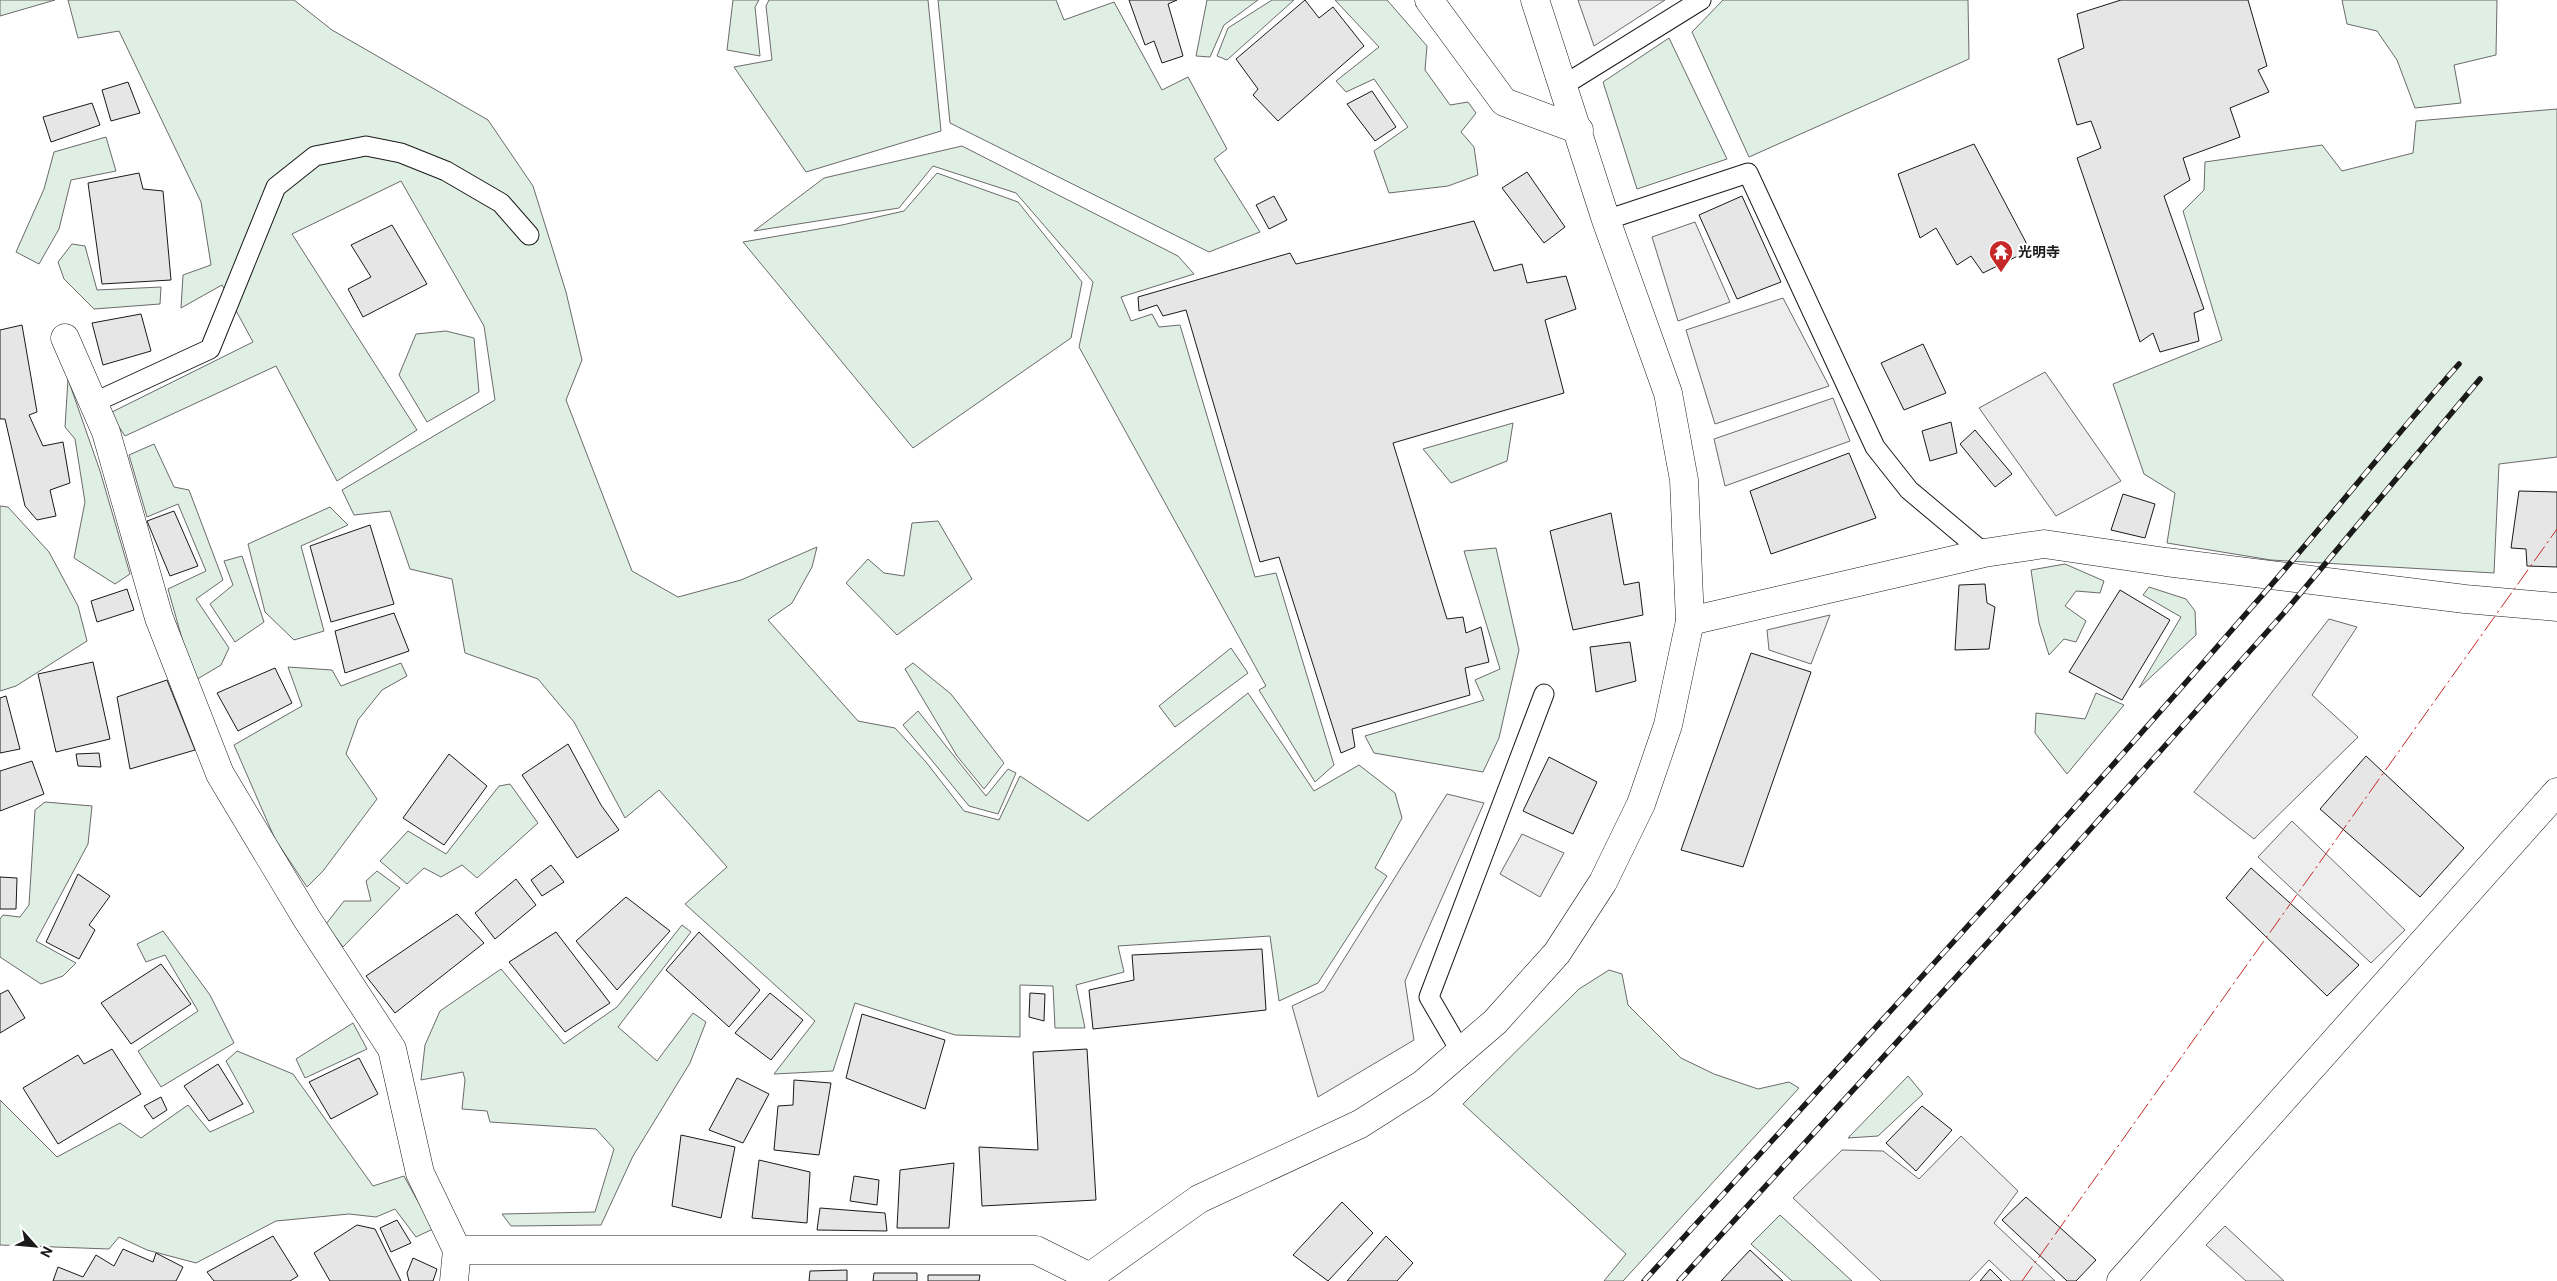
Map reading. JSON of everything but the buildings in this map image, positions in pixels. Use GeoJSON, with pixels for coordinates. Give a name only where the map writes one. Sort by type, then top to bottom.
{"type":"FeatureCollection","features":[{"type":"Feature","properties":{"kind":"street"},"geometry":{"type":"LineString","coordinates":[[1429,0],[1504,102],[1579,130]]}},
{"type":"Feature","properties":{"kind":"street"},"geometry":{"type":"LineString","coordinates":[[457,1250],[1036,1250],[1089,1279],[1199,1199],[1360,1124],[1423,1084],[1495,1022],[1557,953],[1603,882],[1641,804],[1668,726],[1690,621],[1684,480],[1668,393],[1606,220],[1579,130],[1535,0]]}},
{"type":"Feature","properties":{"kind":"street"},"geometry":{"type":"LineString","coordinates":[[65,338],[106,432],[159,618],[220,774],[307,919],[392,1049],[420,1173],[457,1250],[454,1281]]}},
{"type":"Feature","properties":{"kind":"street"},"geometry":{"type":"LineString","coordinates":[[1690,621],[1984,553],[2044,544],[2166,562],[2455,598],[2557,607]]}},
{"type":"Feature","properties":{"kind":"street"},"geometry":{"type":"LineString","coordinates":[[2121,1281],[2557,792]]}},
{"type":"Feature","properties":{"kind":"lane"},"geometry":{"type":"LineString","coordinates":[[1564,85],[1701,0]]}},
{"type":"Feature","properties":{"kind":"lane"},"geometry":{"type":"LineString","coordinates":[[93,403],[210,349],[276,187],[315,156],[366,146],[401,153],[446,171],[501,204],[529,235]]}},
{"type":"Feature","properties":{"kind":"lane"},"geometry":{"type":"LineString","coordinates":[[1606,220],[1748,173],[1875,447],[1909,490],[1984,553]]}},
{"type":"Feature","properties":{"kind":"lane"},"geometry":{"type":"LineString","coordinates":[[1461,1052],[1430,997],[1544,694]]}},
{"type":"Feature","properties":{"kind":"green space"},"geometry":{"type":"Polygon","coordinates":[[[0,0],[55,0],[0,16],[0,0]]]}},
{"type":"Feature","properties":{"kind":"green space"},"geometry":{"type":"Polygon","coordinates":[[[68,0],[294,0],[332,30],[488,120],[533,186],[566,292],[582,360],[566,400],[632,571],[678,597],[741,580],[817,547],[812,567],[792,603],[768,620],[858,721],[895,728],[926,762],[964,811],[999,820],[1020,776],[1088,821],[1248,693],[1314,791],[1359,765],[1395,793],[1402,818],[1375,868],[1387,876],[1318,983],[1279,1001],[1270,936],[1118,946],[1124,972],[1076,985],[1085,1028],[1055,1028],[1053,986],[1020,985],[1020,1037],[955,1035],[855,1003],[833,1071],[774,1074],[815,1021],[685,904],[727,867],[659,790],[625,818],[574,722],[538,679],[465,653],[452,579],[410,569],[390,511],[354,515],[342,490],[495,400],[484,326],[401,181],[292,234],[417,430],[337,481],[276,366],[125,436],[110,413],[253,342],[222,285],[181,308],[183,275],[211,265],[201,202],[119,31],[78,38],[68,0]]]}},
{"type":"Feature","properties":{"kind":"green space"},"geometry":{"type":"Polygon","coordinates":[[[733,0],[759,0],[755,7],[760,56],[727,50],[733,0]]]}},
{"type":"Feature","properties":{"kind":"green space"},"geometry":{"type":"Polygon","coordinates":[[[769,0],[928,0],[941,131],[806,172],[734,67],[772,60],[766,6],[769,0]]]}},
{"type":"Feature","properties":{"kind":"green space"},"geometry":{"type":"Polygon","coordinates":[[[938,0],[1056,0],[1064,20],[1114,2],[1162,90],[1188,77],[1227,149],[1214,159],[1260,232],[1209,252],[950,123],[938,0]]]}},
{"type":"Feature","properties":{"kind":"green space"},"geometry":{"type":"Polygon","coordinates":[[[1207,0],[1258,0],[1224,25],[1210,57],[1196,56],[1207,0]]]}},
{"type":"Feature","properties":{"kind":"green space"},"geometry":{"type":"Polygon","coordinates":[[[1272,0],[1294,0],[1227,60],[1217,56],[1228,28],[1272,0]]]}},
{"type":"Feature","properties":{"kind":"green space"},"geometry":{"type":"Polygon","coordinates":[[[1335,0],[1387,0],[1427,46],[1425,70],[1450,105],[1468,102],[1476,113],[1461,132],[1474,147],[1478,175],[1448,186],[1389,193],[1374,151],[1408,127],[1374,79],[1346,92],[1336,81],[1379,47],[1335,0]]]}},
{"type":"Feature","properties":{"kind":"green space"},"geometry":{"type":"Polygon","coordinates":[[[1723,0],[1968,0],[1969,59],[1749,157],[1692,32],[1723,0]]]}},
{"type":"Feature","properties":{"kind":"green space"},"geometry":{"type":"Polygon","coordinates":[[[2342,0],[2497,0],[2496,55],[2454,65],[2461,103],[2415,108],[2397,60],[2377,31],[2347,24],[2342,0]]]}},
{"type":"Feature","properties":{"kind":"green space"},"geometry":{"type":"Polygon","coordinates":[[[1669,38],[1727,159],[1637,189],[1603,82],[1669,38]]]}},
{"type":"Feature","properties":{"kind":"green space"},"geometry":{"type":"Polygon","coordinates":[[[2557,109],[2557,457],[2499,464],[2494,573],[2271,560],[2167,543],[2175,493],[2144,474],[2113,384],[2222,340],[2183,211],[2204,190],[2205,162],[2322,145],[2342,171],[2413,153],[2416,121],[2557,109]]]}},
{"type":"Feature","properties":{"kind":"green space"},"geometry":{"type":"Polygon","coordinates":[[[106,137],[116,171],[71,180],[59,229],[39,264],[16,252],[44,189],[54,152],[106,137]]]}},
{"type":"Feature","properties":{"kind":"green space"},"geometry":{"type":"Polygon","coordinates":[[[962,146],[1178,256],[1194,274],[1121,297],[1131,321],[1152,314],[1159,327],[1180,325],[1255,577],[1276,573],[1334,765],[1315,782],[1259,690],[1266,686],[1079,347],[1093,282],[1016,193],[933,166],[899,208],[754,231],[824,178],[962,146]]]}},
{"type":"Feature","properties":{"kind":"green space"},"geometry":{"type":"Polygon","coordinates":[[[937,173],[1018,202],[1082,282],[1071,338],[913,448],[743,242],[842,225],[904,211],[937,173]]]}},
{"type":"Feature","properties":{"kind":"green space"},"geometry":{"type":"Polygon","coordinates":[[[72,244],[85,246],[97,290],[161,287],[160,304],[94,309],[64,279],[58,262],[72,244]]]}},
{"type":"Feature","properties":{"kind":"green space"},"geometry":{"type":"Polygon","coordinates":[[[446,331],[474,338],[479,392],[427,422],[399,375],[416,334],[446,331]]]}},
{"type":"Feature","properties":{"kind":"green space"},"geometry":{"type":"Polygon","coordinates":[[[68,379],[100,471],[130,574],[115,584],[74,558],[85,502],[75,439],[65,427],[68,379]]]}},
{"type":"Feature","properties":{"kind":"green space"},"geometry":{"type":"Polygon","coordinates":[[[1513,423],[1507,461],[1451,483],[1423,449],[1513,423]]]}},
{"type":"Feature","properties":{"kind":"green space"},"geometry":{"type":"Polygon","coordinates":[[[154,444],[174,487],[189,490],[223,580],[196,599],[229,648],[221,665],[194,681],[168,589],[206,571],[178,504],[147,517],[129,455],[154,444]]]}},
{"type":"Feature","properties":{"kind":"green space"},"geometry":{"type":"Polygon","coordinates":[[[0,506],[8,507],[49,552],[78,606],[87,641],[16,686],[0,691],[0,506]]]}},
{"type":"Feature","properties":{"kind":"green space"},"geometry":{"type":"Polygon","coordinates":[[[330,507],[348,525],[301,546],[324,631],[294,640],[265,612],[248,544],[330,507]]]}},
{"type":"Feature","properties":{"kind":"green space"},"geometry":{"type":"Polygon","coordinates":[[[938,521],[972,579],[897,635],[846,583],[868,559],[884,573],[904,576],[912,523],[938,521]]]}},
{"type":"Feature","properties":{"kind":"green space"},"geometry":{"type":"Polygon","coordinates":[[[1496,548],[1519,650],[1499,738],[1483,772],[1374,753],[1365,736],[1484,700],[1475,680],[1500,669],[1464,551],[1496,548]]]}},
{"type":"Feature","properties":{"kind":"green space"},"geometry":{"type":"Polygon","coordinates":[[[242,556],[264,622],[235,642],[210,604],[233,585],[224,561],[242,556]]]}},
{"type":"Feature","properties":{"kind":"green space"},"geometry":{"type":"Polygon","coordinates":[[[2065,564],[2104,581],[2100,593],[2076,591],[2065,606],[2086,621],[2076,642],[2064,639],[2049,655],[2039,623],[2031,570],[2065,564]]]}},
{"type":"Feature","properties":{"kind":"green space"},"geometry":{"type":"Polygon","coordinates":[[[2149,587],[2186,599],[2195,611],[2196,635],[2139,688],[2181,617],[2143,595],[2149,587]]]}},
{"type":"Feature","properties":{"kind":"green space"},"geometry":{"type":"Polygon","coordinates":[[[1231,648],[1248,673],[1175,727],[1159,706],[1231,648]]]}},
{"type":"Feature","properties":{"kind":"green space"},"geometry":{"type":"Polygon","coordinates":[[[401,663],[407,676],[382,690],[358,720],[346,754],[377,799],[323,871],[307,887],[275,839],[234,745],[302,706],[288,667],[332,670],[341,686],[401,663]]]}},
{"type":"Feature","properties":{"kind":"green space"},"geometry":{"type":"Polygon","coordinates":[[[913,663],[951,694],[1004,763],[984,789],[957,756],[905,669],[913,663]]]}},
{"type":"Feature","properties":{"kind":"green space"},"geometry":{"type":"Polygon","coordinates":[[[2096,693],[2124,705],[2067,774],[2035,733],[2036,713],[2085,719],[2096,693]]]}},
{"type":"Feature","properties":{"kind":"green space"},"geometry":{"type":"Polygon","coordinates":[[[918,711],[986,796],[1008,769],[1016,773],[998,814],[969,806],[903,725],[918,711]]]}},
{"type":"Feature","properties":{"kind":"green space"},"geometry":{"type":"Polygon","coordinates":[[[510,784],[538,823],[477,878],[462,865],[441,877],[424,868],[407,884],[380,861],[408,831],[446,854],[499,786],[510,784]]]}},
{"type":"Feature","properties":{"kind":"green space"},"geometry":{"type":"Polygon","coordinates":[[[45,802],[92,806],[88,844],[36,941],[76,963],[63,976],[41,984],[0,957],[0,919],[3,915],[20,917],[29,905],[35,810],[45,802]]]}},
{"type":"Feature","properties":{"kind":"green space"},"geometry":{"type":"Polygon","coordinates":[[[377,871],[400,888],[343,947],[326,924],[344,901],[371,901],[366,881],[377,871]]]}},
{"type":"Feature","properties":{"kind":"green space"},"geometry":{"type":"Polygon","coordinates":[[[682,925],[691,932],[618,1027],[657,1061],[693,1013],[706,1022],[690,1063],[633,1156],[601,1225],[511,1226],[502,1214],[595,1212],[614,1149],[596,1129],[490,1122],[487,1111],[462,1109],[465,1080],[463,1072],[421,1080],[425,1045],[440,1011],[501,969],[564,1044],[617,1007],[682,925]]]}},
{"type":"Feature","properties":{"kind":"green space"},"geometry":{"type":"Polygon","coordinates":[[[163,931],[210,995],[234,1043],[161,1087],[138,1051],[198,1011],[165,955],[146,962],[137,944],[163,931]]]}},
{"type":"Feature","properties":{"kind":"green space"},"geometry":{"type":"Polygon","coordinates":[[[1609,970],[1622,974],[1628,1005],[1681,1058],[1714,1074],[1758,1089],[1789,1082],[1799,1088],[1623,1281],[1604,1281],[1626,1254],[1463,1104],[1579,989],[1609,970]]]}},
{"type":"Feature","properties":{"kind":"green space"},"geometry":{"type":"Polygon","coordinates":[[[353,1023],[367,1049],[305,1078],[296,1059],[353,1023]]]}},
{"type":"Feature","properties":{"kind":"green space"},"geometry":{"type":"Polygon","coordinates":[[[237,1051],[293,1074],[373,1186],[404,1176],[433,1229],[416,1237],[395,1209],[376,1217],[349,1214],[276,1221],[196,1263],[147,1250],[119,1237],[109,1249],[0,1245],[0,1100],[57,1157],[120,1123],[141,1138],[188,1105],[210,1132],[254,1112],[226,1061],[237,1051]]]}},
{"type":"Feature","properties":{"kind":"green space"},"geometry":{"type":"Polygon","coordinates":[[[1908,1076],[1923,1094],[1878,1136],[1848,1138],[1908,1076]]]}},
{"type":"Feature","properties":{"kind":"green space"},"geometry":{"type":"Polygon","coordinates":[[[1780,1215],[1852,1281],[1792,1281],[1751,1244],[1780,1215]]]}},
{"type":"Feature","properties":{"kind":"shaded area"},"geometry":{"type":"Polygon","coordinates":[[[1578,0],[1665,0],[1594,46],[1578,0]]]}},
{"type":"Feature","properties":{"kind":"shaded area"},"geometry":{"type":"Polygon","coordinates":[[[1695,222],[1730,302],[1678,321],[1652,237],[1695,222]]]}},
{"type":"Feature","properties":{"kind":"shaded area"},"geometry":{"type":"Polygon","coordinates":[[[1783,298],[1829,386],[1715,424],[1686,330],[1783,298]]]}},
{"type":"Feature","properties":{"kind":"shaded area"},"geometry":{"type":"Polygon","coordinates":[[[2045,372],[2121,481],[2056,516],[1979,408],[2045,372]]]}},
{"type":"Feature","properties":{"kind":"shaded area"},"geometry":{"type":"Polygon","coordinates":[[[1833,398],[1850,441],[1725,486],[1714,439],[1833,398]]]}},
{"type":"Feature","properties":{"kind":"shaded area"},"geometry":{"type":"Polygon","coordinates":[[[1830,615],[1811,664],[1769,650],[1767,630],[1830,615]]]}},
{"type":"Feature","properties":{"kind":"shaded area"},"geometry":{"type":"Polygon","coordinates":[[[2329,619],[2357,627],[2312,695],[2358,737],[2254,839],[2194,792],[2329,619]]]}},
{"type":"Feature","properties":{"kind":"shaded area"},"geometry":{"type":"Polygon","coordinates":[[[1447,794],[1484,803],[1405,981],[1414,1040],[1318,1097],[1292,1006],[1324,991],[1447,794]]]}},
{"type":"Feature","properties":{"kind":"shaded area"},"geometry":{"type":"Polygon","coordinates":[[[2292,821],[2405,930],[2371,963],[2258,857],[2292,821]]]}},
{"type":"Feature","properties":{"kind":"shaded area"},"geometry":{"type":"Polygon","coordinates":[[[1522,834],[1564,853],[1540,897],[1500,874],[1522,834]]]}},
{"type":"Feature","properties":{"kind":"shaded area"},"geometry":{"type":"Polygon","coordinates":[[[1961,1136],[2018,1191],[1994,1223],[2055,1281],[2011,1281],[1989,1260],[1969,1281],[1881,1281],[1793,1198],[1842,1150],[1883,1151],[1919,1179],[1961,1136]]]}},
{"type":"Feature","properties":{"kind":"shaded area"},"geometry":{"type":"Polygon","coordinates":[[[2225,1226],[2284,1281],[2246,1281],[2206,1245],[2225,1226]]]}},
{"type":"Feature","properties":{"kind":"railway"},"geometry":{"type":"LineString","coordinates":[[1644,1281],[2101,778],[2277,578],[2459,364]]}},
{"type":"Feature","properties":{"kind":"railway"},"geometry":{"type":"LineString","coordinates":[[1679,1281],[2052,872],[2283,614],[2480,379]]}},
{"type":"Feature","properties":{"kind":"power"},"geometry":{"type":"LineString","coordinates":[[2022,1281],[2557,529]]}},
{"type":"Feature","properties":{"kind":"place","name":"光明寺"},"geometry":{"type":"Point","coordinates":[2001,273]}}]}
